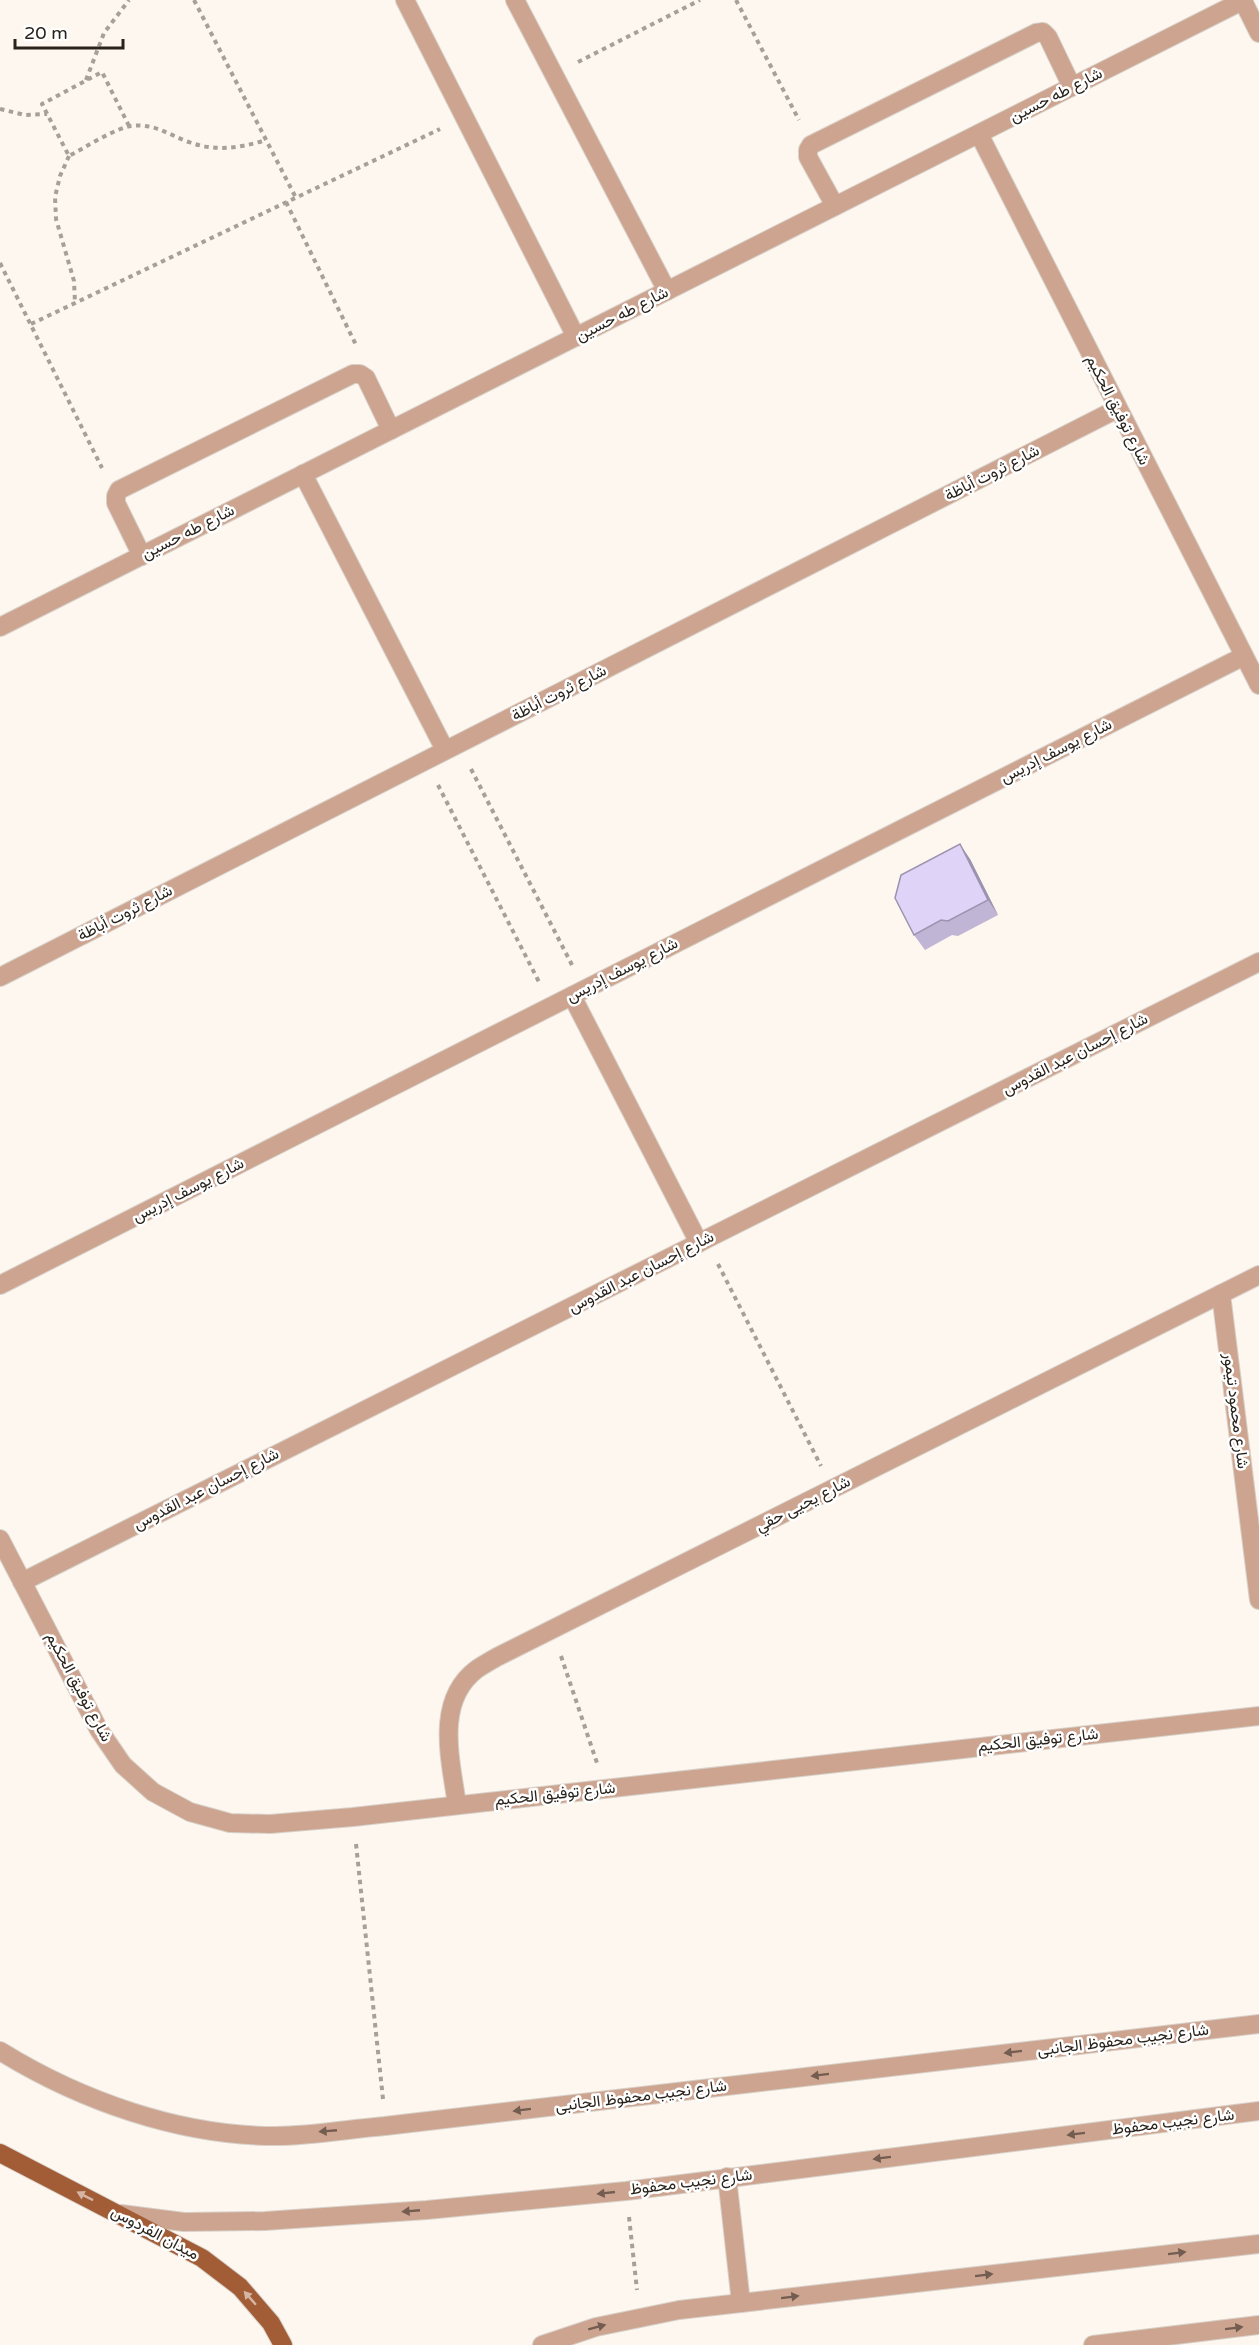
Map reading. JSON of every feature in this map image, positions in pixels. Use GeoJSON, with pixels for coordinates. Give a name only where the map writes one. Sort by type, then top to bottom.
{"type":"FeatureCollection","features":[{"type":"Feature","properties":{"kind":"main road","name":"ميدان الفردوس"},"geometry":{"type":"LineString","coordinates":[[0,2153],[202,2258],[240,2286],[272,2323],[283,2345]]}},
{"type":"Feature","properties":{"kind":"street"},"geometry":{"type":"LineString","coordinates":[[405,0],[576,337]]}},
{"type":"Feature","properties":{"kind":"street"},"geometry":{"type":"LineString","coordinates":[[515,0],[667,291]]}},
{"type":"Feature","properties":{"kind":"street"},"geometry":{"type":"LineString","coordinates":[[1244,0],[1259,33]]}},
{"type":"Feature","properties":{"kind":"street","name":"شارع طه حسين"},"geometry":{"type":"LineString","coordinates":[[0,627],[1244,0]]}},
{"type":"Feature","properties":{"kind":"street"},"geometry":{"type":"LineString","coordinates":[[835,206],[808,157],[811,145],[1036,33],[1042,32],[1048,37],[1072,87]]}},
{"type":"Feature","properties":{"kind":"street","name":"شارع توفيق الحكيم"},"geometry":{"type":"LineString","coordinates":[[979,134],[1259,685]]}},
{"type":"Feature","properties":{"kind":"street"},"geometry":{"type":"LineString","coordinates":[[142,556],[116,503],[119,490],[353,374],[360,374],[366,378],[391,430]]}},
{"type":"Feature","properties":{"kind":"street","name":"شارع ثروت أباظة"},"geometry":{"type":"LineString","coordinates":[[0,977],[1117,409]]}},
{"type":"Feature","properties":{"kind":"street"},"geometry":{"type":"LineString","coordinates":[[303,474],[452,747]]}},
{"type":"Feature","properties":{"kind":"street","name":"شارع يوسف إدريس"},"geometry":{"type":"LineString","coordinates":[[0,1285],[1244,656]]}},
{"type":"Feature","properties":{"kind":"street","name":"شارع إحسان عبد القدوس"},"geometry":{"type":"LineString","coordinates":[[22,1582],[1259,962]]}},
{"type":"Feature","properties":{"kind":"street"},"geometry":{"type":"LineString","coordinates":[[578,993],[702,1241]]}},
{"type":"Feature","properties":{"kind":"street","name":"شارع يحيى حقي"},"geometry":{"type":"LineString","coordinates":[[457,1804],[448,1736],[450,1712],[459,1689],[475,1670],[1259,1275]]}},
{"type":"Feature","properties":{"kind":"street","name":"شارع محمود تيمور"},"geometry":{"type":"LineString","coordinates":[[1221,1294],[1259,1600]]}},
{"type":"Feature","properties":{"kind":"street","name":"شارع توفيق الحكيم"},"geometry":{"type":"LineString","coordinates":[[0,1539],[99,1730],[123,1765],[153,1792],[190,1812],[230,1823],[270,1824],[353,1817],[1259,1716]]}},
{"type":"Feature","properties":{"kind":"street","name":"شارع نجيب محفوظ الجانبى"},"geometry":{"type":"LineString","coordinates":[[0,2051],[31,2070],[89,2097],[150,2117],[212,2130],[276,2136],[385,2126],[1259,2024]]}},
{"type":"Feature","properties":{"kind":"street","name":"شارع نجيب محفوظ"},"geometry":{"type":"LineString","coordinates":[[121,2214],[184,2222],[265,2221],[415,2211],[626,2191],[1259,2111]]}},
{"type":"Feature","properties":{"kind":"street"},"geometry":{"type":"LineString","coordinates":[[727,2177],[741,2303]]}},
{"type":"Feature","properties":{"kind":"street"},"geometry":{"type":"LineString","coordinates":[[542,2345],[596,2327],[679,2310],[1259,2244]]}},
{"type":"Feature","properties":{"kind":"street"},"geometry":{"type":"LineString","coordinates":[[1093,2345],[1198,2339],[1259,2325]]}},
{"type":"Feature","properties":{"kind":"path"},"geometry":{"type":"LineString","coordinates":[[86,81],[104,33],[129,0]]}},
{"type":"Feature","properties":{"kind":"path"},"geometry":{"type":"LineString","coordinates":[[194,0],[296,198]]}},
{"type":"Feature","properties":{"kind":"path"},"geometry":{"type":"LineString","coordinates":[[553,75],[700,0]]}},
{"type":"Feature","properties":{"kind":"path"},"geometry":{"type":"LineString","coordinates":[[736,0],[811,145]]}},
{"type":"Feature","properties":{"kind":"path"},"geometry":{"type":"LineString","coordinates":[[69,156],[42,104],[102,72],[129,126]]}},
{"type":"Feature","properties":{"kind":"path"},"geometry":{"type":"LineString","coordinates":[[0,109],[25,115],[47,114]]}},
{"type":"Feature","properties":{"kind":"path"},"geometry":{"type":"LineString","coordinates":[[31,324],[465,117]]}},
{"type":"Feature","properties":{"kind":"path"},"geometry":{"type":"LineString","coordinates":[[75,303],[74,281],[56,219],[58,186],[69,156],[129,126],[146,125],[165,130],[189,142],[214,148],[241,147],[266,140]]}},
{"type":"Feature","properties":{"kind":"path"},"geometry":{"type":"LineString","coordinates":[[286,202],[354,341],[360,357],[360,374]]}},
{"type":"Feature","properties":{"kind":"path"},"geometry":{"type":"LineString","coordinates":[[0,264],[116,496]]}},
{"type":"Feature","properties":{"kind":"path"},"geometry":{"type":"LineString","coordinates":[[452,747],[578,993]]}},
{"type":"Feature","properties":{"kind":"path"},"geometry":{"type":"LineString","coordinates":[[426,760],[551,1006]]}},
{"type":"Feature","properties":{"kind":"path"},"geometry":{"type":"LineString","coordinates":[[702,1241],[833,1489]]}},
{"type":"Feature","properties":{"kind":"path"},"geometry":{"type":"LineString","coordinates":[[552,1630],[605,1788]]}},
{"type":"Feature","properties":{"kind":"path"},"geometry":{"type":"LineString","coordinates":[[353,1817],[385,2126]]}},
{"type":"Feature","properties":{"kind":"path"},"geometry":{"type":"LineString","coordinates":[[626,2191],[640,2318]]}},
{"type":"Feature","properties":{"kind":"building"},"geometry":{"type":"Polygon","coordinates":[[[960,844],[988,900],[948,921],[941,920],[914,935],[895,898],[901,875],[960,844]]]}}]}
